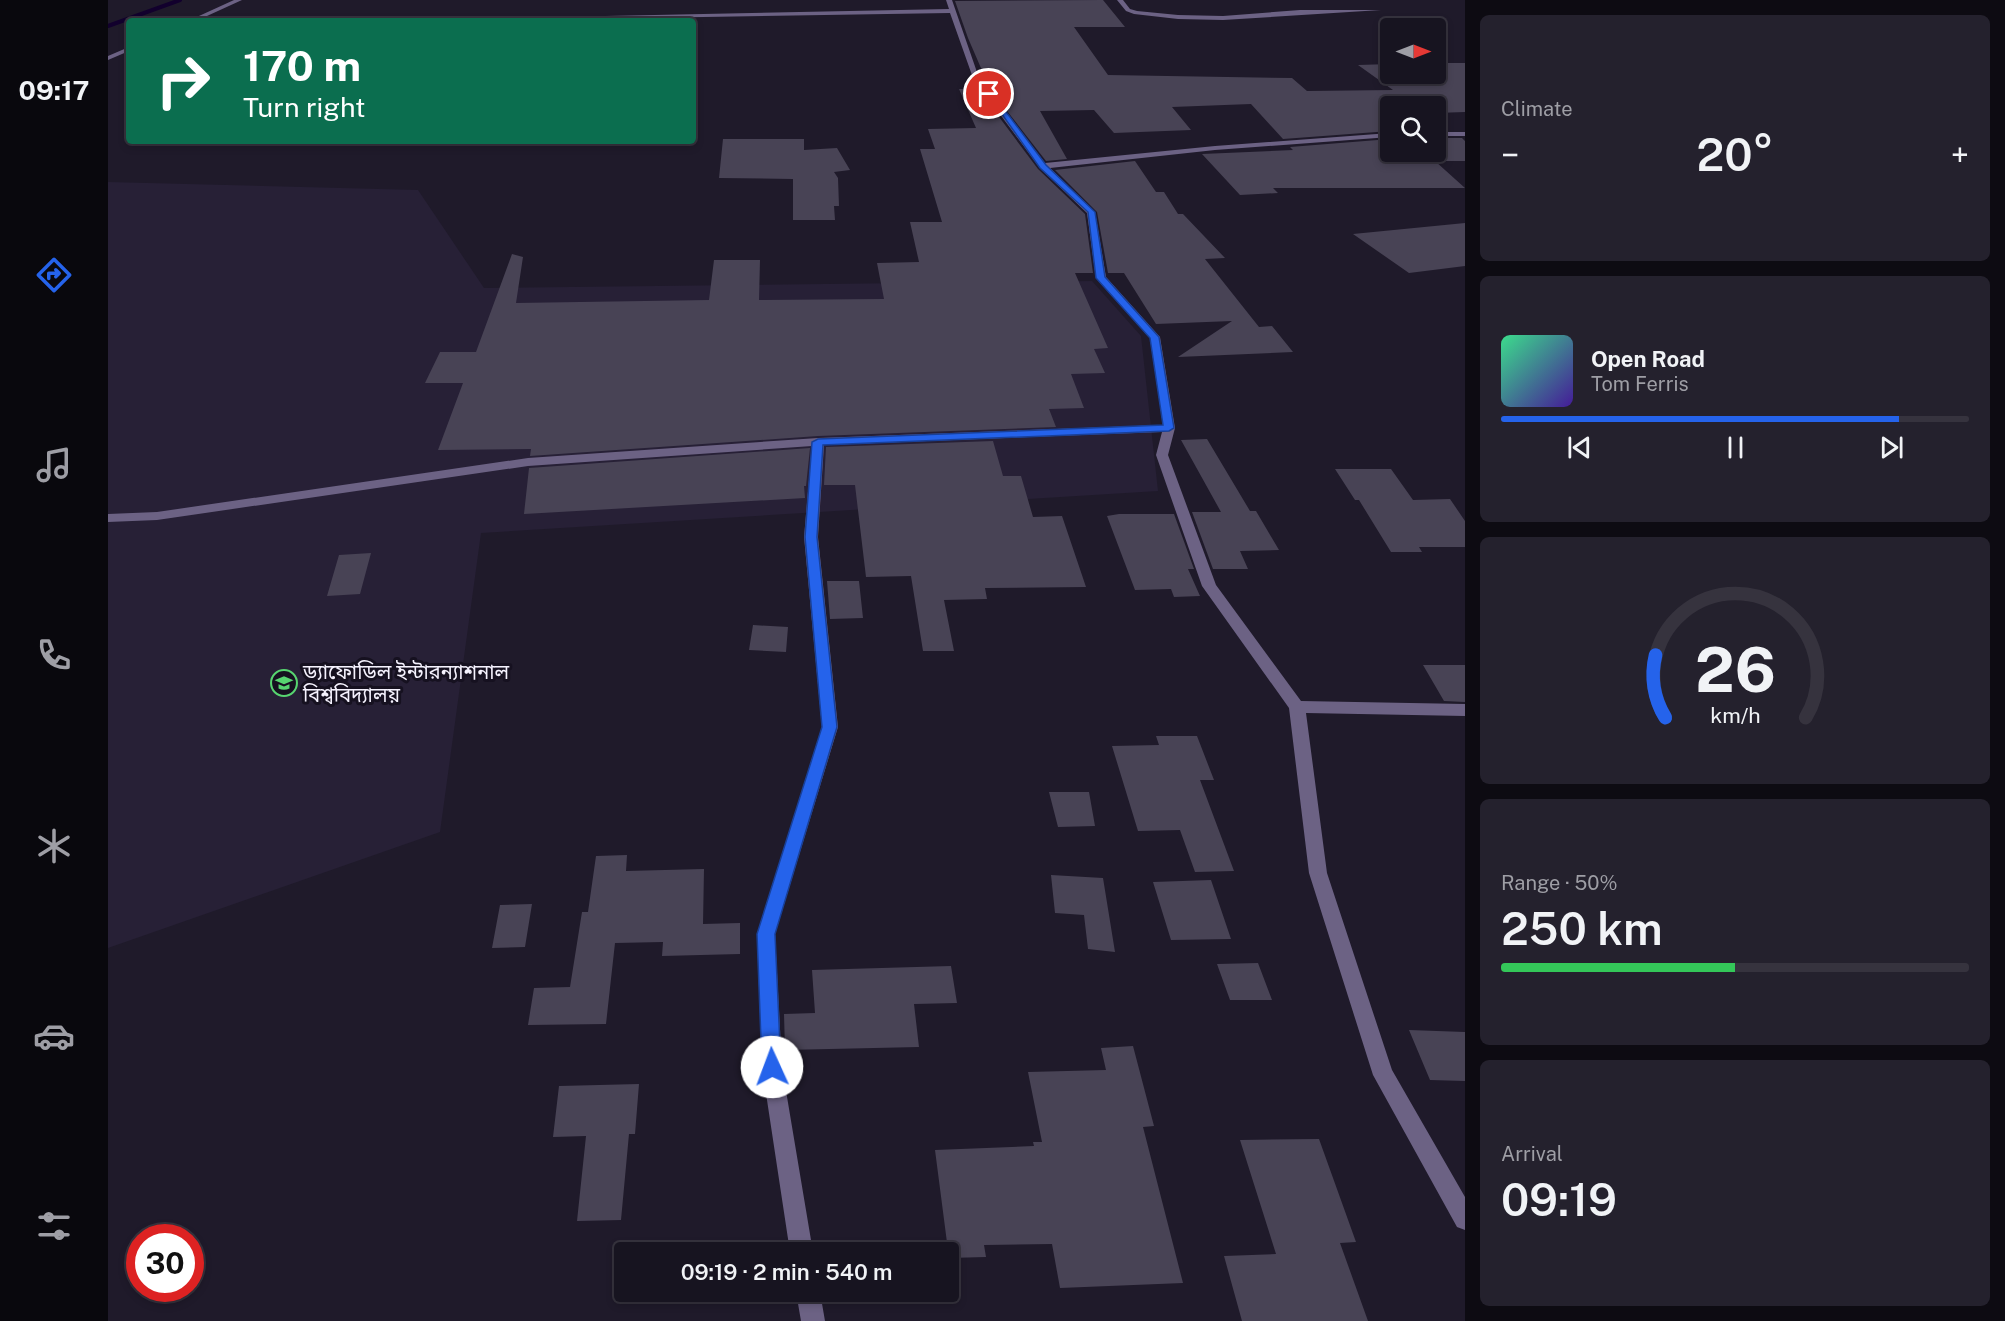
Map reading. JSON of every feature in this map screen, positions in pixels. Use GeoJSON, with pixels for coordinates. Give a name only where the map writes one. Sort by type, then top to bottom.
{"type":"FeatureCollection","features":[{"type":"Feature","properties":{"kind":"street"},"geometry":{"type":"LineString","coordinates":[[198,18],[239,0]]}},
{"type":"Feature","properties":{"kind":"street"},"geometry":{"type":"LineString","coordinates":[[1120,0],[1128,10],[1136,13],[1178,17],[1223,18],[1300,12],[1378,10]]}},
{"type":"Feature","properties":{"kind":"street"},"geometry":{"type":"LineString","coordinates":[[496,18],[950,6],[976,78],[1043,166],[1091,212],[1101,278],[1155,337],[1169,428],[1162,455],[1209,586],[1297,707],[1318,873],[1383,1075],[1465,1219]]}},
{"type":"Feature","properties":{"kind":"street"},"geometry":{"type":"LineString","coordinates":[[108,58],[126,50]]}},
{"type":"Feature","properties":{"kind":"street"},"geometry":{"type":"LineString","coordinates":[[1446,134],[1465,134]]}},
{"type":"Feature","properties":{"kind":"street"},"geometry":{"type":"LineString","coordinates":[[1043,166],[1215,148],[1380,136]]}},
{"type":"Feature","properties":{"kind":"street"},"geometry":{"type":"LineString","coordinates":[[108,518],[157,516],[528,462],[818,442],[1169,428]]}},
{"type":"Feature","properties":{"kind":"street"},"geometry":{"type":"LineString","coordinates":[[800,1242],[772,1067],[766,934],[830,727],[811,537],[818,442]]}},
{"type":"Feature","properties":{"kind":"street"},"geometry":{"type":"LineString","coordinates":[[1297,707],[1465,710]]}},
{"type":"Feature","properties":{"kind":"street"},"geometry":{"type":"LineString","coordinates":[[810,1302],[813,1321]]}},
{"type":"Feature","properties":{"kind":"shaded area","name":"ড্যাফোডিল ইন্টারন্যাশনাল বিশ্ববিদ্যালয়"},"geometry":{"type":"Polygon","coordinates":[[[108,182],[418,190],[484,288],[1092,281],[1141,336],[1158,491],[481,533],[440,832],[108,948],[108,182]]]}},
{"type":"Feature","properties":{"kind":"building"},"geometry":{"type":"Polygon","coordinates":[[[1103,0],[1125,27],[1074,27],[1108,75],[1292,78],[1307,91],[1393,90],[1385,84],[1446,84],[1446,63],[1465,63],[1465,112],[1446,113],[1446,96],[1380,96],[1380,132],[1283,139],[1251,104],[1172,107],[1191,130],[1114,133],[1094,110],[1040,111],[1067,159],[1046,161],[990,89],[955,1],[1103,0]]]}},
{"type":"Feature","properties":{"kind":"building"},"geometry":{"type":"Polygon","coordinates":[[[1380,64],[1380,81],[1358,65],[1380,64]]]}},
{"type":"Feature","properties":{"kind":"building"},"geometry":{"type":"Polygon","coordinates":[[[959,89],[978,89],[1038,169],[1085,214],[1093,273],[1075,273],[1108,348],[1094,349],[1105,373],[1071,374],[1084,408],[1049,409],[1056,427],[818,436],[530,456],[531,449],[438,450],[463,383],[425,383],[440,352],[476,352],[512,254],[523,257],[516,303],[709,300],[714,260],[760,260],[759,300],[884,299],[877,263],[919,262],[910,222],[942,222],[920,149],[935,149],[928,129],[976,128],[959,89]]]}},
{"type":"Feature","properties":{"kind":"building"},"geometry":{"type":"Polygon","coordinates":[[[1446,138],[1462,138],[1465,141],[1465,161],[1446,161],[1446,138]]]}},
{"type":"Feature","properties":{"kind":"building"},"geometry":{"type":"Polygon","coordinates":[[[723,139],[804,139],[804,150],[837,148],[850,170],[834,172],[838,178],[839,206],[834,206],[835,220],[793,220],[793,179],[719,178],[723,139]]]}},
{"type":"Feature","properties":{"kind":"building"},"geometry":{"type":"Polygon","coordinates":[[[1380,140],[1380,162],[1436,162],[1465,188],[1273,188],[1278,193],[1240,195],[1202,154],[1293,150],[1290,147],[1380,140]]]}},
{"type":"Feature","properties":{"kind":"building"},"geometry":{"type":"Polygon","coordinates":[[[1135,161],[1156,192],[1164,192],[1178,214],[1183,214],[1225,258],[1205,259],[1259,327],[1272,326],[1293,352],[1178,357],[1232,321],[1156,324],[1124,273],[1108,273],[1097,212],[1055,170],[1135,161]]]}},
{"type":"Feature","properties":{"kind":"building"},"geometry":{"type":"Polygon","coordinates":[[[1465,223],[1465,266],[1409,273],[1353,234],[1465,223]]]}},
{"type":"Feature","properties":{"kind":"building"},"geometry":{"type":"Polygon","coordinates":[[[1207,439],[1250,511],[1256,511],[1279,550],[1240,551],[1248,569],[1213,569],[1192,512],[1221,512],[1181,440],[1207,439]]]}},
{"type":"Feature","properties":{"kind":"building"},"geometry":{"type":"Polygon","coordinates":[[[993,441],[1003,476],[1021,476],[1033,517],[1062,516],[1086,587],[985,588],[987,599],[944,600],[954,651],[923,651],[911,576],[866,577],[855,485],[824,485],[826,447],[993,441]]]}},
{"type":"Feature","properties":{"kind":"building"},"geometry":{"type":"Polygon","coordinates":[[[810,448],[806,486],[804,486],[805,498],[524,514],[529,468],[810,448]]]}},
{"type":"Feature","properties":{"kind":"building"},"geometry":{"type":"Polygon","coordinates":[[[1335,469],[1391,469],[1413,500],[1450,499],[1465,521],[1465,547],[1419,547],[1422,552],[1391,552],[1359,500],[1355,500],[1335,469]]]}},
{"type":"Feature","properties":{"kind":"building"},"geometry":{"type":"Polygon","coordinates":[[[1174,514],[1194,569],[1188,569],[1200,596],[1174,597],[1171,589],[1135,590],[1107,516],[1174,514]]]}},
{"type":"Feature","properties":{"kind":"building"},"geometry":{"type":"Polygon","coordinates":[[[371,553],[360,594],[327,596],[339,555],[371,553]]]}},
{"type":"Feature","properties":{"kind":"building"},"geometry":{"type":"Polygon","coordinates":[[[827,581],[859,581],[863,618],[830,619],[827,581]]]}},
{"type":"Feature","properties":{"kind":"building"},"geometry":{"type":"Polygon","coordinates":[[[753,625],[788,627],[786,652],[749,650],[753,625]]]}},
{"type":"Feature","properties":{"kind":"building"},"geometry":{"type":"Polygon","coordinates":[[[1423,665],[1465,665],[1465,702],[1444,701],[1423,665]]]}},
{"type":"Feature","properties":{"kind":"building"},"geometry":{"type":"Polygon","coordinates":[[[1156,736],[1197,736],[1214,780],[1200,780],[1234,871],[1195,872],[1180,830],[1138,831],[1112,746],[1159,745],[1156,736]]]}},
{"type":"Feature","properties":{"kind":"building"},"geometry":{"type":"Polygon","coordinates":[[[1049,792],[1089,792],[1095,826],[1058,827],[1049,792]]]}},
{"type":"Feature","properties":{"kind":"building"},"geometry":{"type":"Polygon","coordinates":[[[627,855],[626,871],[704,869],[703,924],[740,923],[740,954],[662,956],[663,942],[615,943],[606,1024],[528,1025],[534,988],[570,987],[582,912],[588,912],[596,856],[627,855]]]}},
{"type":"Feature","properties":{"kind":"building"},"geometry":{"type":"Polygon","coordinates":[[[1051,875],[1103,878],[1115,952],[1088,949],[1084,915],[1055,913],[1051,875]]]}},
{"type":"Feature","properties":{"kind":"building"},"geometry":{"type":"Polygon","coordinates":[[[1211,880],[1231,939],[1171,940],[1153,882],[1211,880]]]}},
{"type":"Feature","properties":{"kind":"building"},"geometry":{"type":"Polygon","coordinates":[[[532,904],[525,947],[492,948],[500,905],[532,904]]]}},
{"type":"Feature","properties":{"kind":"building"},"geometry":{"type":"Polygon","coordinates":[[[1258,963],[1272,1000],[1230,1000],[1217,964],[1258,963]]]}},
{"type":"Feature","properties":{"kind":"building"},"geometry":{"type":"Polygon","coordinates":[[[951,966],[957,1003],[914,1004],[919,1047],[785,1050],[784,1014],[815,1013],[812,970],[951,966]]]}},
{"type":"Feature","properties":{"kind":"building"},"geometry":{"type":"Polygon","coordinates":[[[1409,1030],[1465,1032],[1465,1081],[1430,1080],[1409,1030]]]}},
{"type":"Feature","properties":{"kind":"building"},"geometry":{"type":"Polygon","coordinates":[[[1133,1046],[1154,1126],[1143,1127],[1183,1283],[1060,1288],[1052,1244],[984,1245],[986,1257],[959,1258],[959,1242],[947,1242],[935,1150],[1034,1146],[1033,1142],[1042,1142],[1028,1072],[1106,1070],[1101,1048],[1133,1046]]]}},
{"type":"Feature","properties":{"kind":"building"},"geometry":{"type":"Polygon","coordinates":[[[639,1084],[635,1134],[629,1134],[621,1220],[577,1221],[586,1136],[553,1137],[559,1086],[639,1084]]]}},
{"type":"Feature","properties":{"kind":"building"},"geometry":{"type":"Polygon","coordinates":[[[1319,1139],[1356,1242],[1340,1243],[1368,1321],[1242,1321],[1224,1256],[1276,1254],[1240,1140],[1319,1139]]]}},
{"type":"Feature","properties":{"kind":"waterway"},"geometry":{"type":"LineString","coordinates":[[130,18],[180,0]]}},
{"type":"Feature","properties":{"kind":"waterway"},"geometry":{"type":"LineString","coordinates":[[108,26],[126,20]]}},
{"type":"Feature","properties":{"kind":"place","name":"ড্যাফোডিল ইন্টারন্যাশনাল বিশ্ববিদ্যালয়"},"geometry":{"type":"Point","coordinates":[284,683]}},
{"type":"Feature","properties":{"kind":"route"},"geometry":{"type":"LineString","coordinates":[[772,1067],[766,934],[830,727],[811,537],[818,442],[998,437],[1169,428],[1155,337],[1101,278],[1091,212],[1043,166],[989,94]]}}]}
